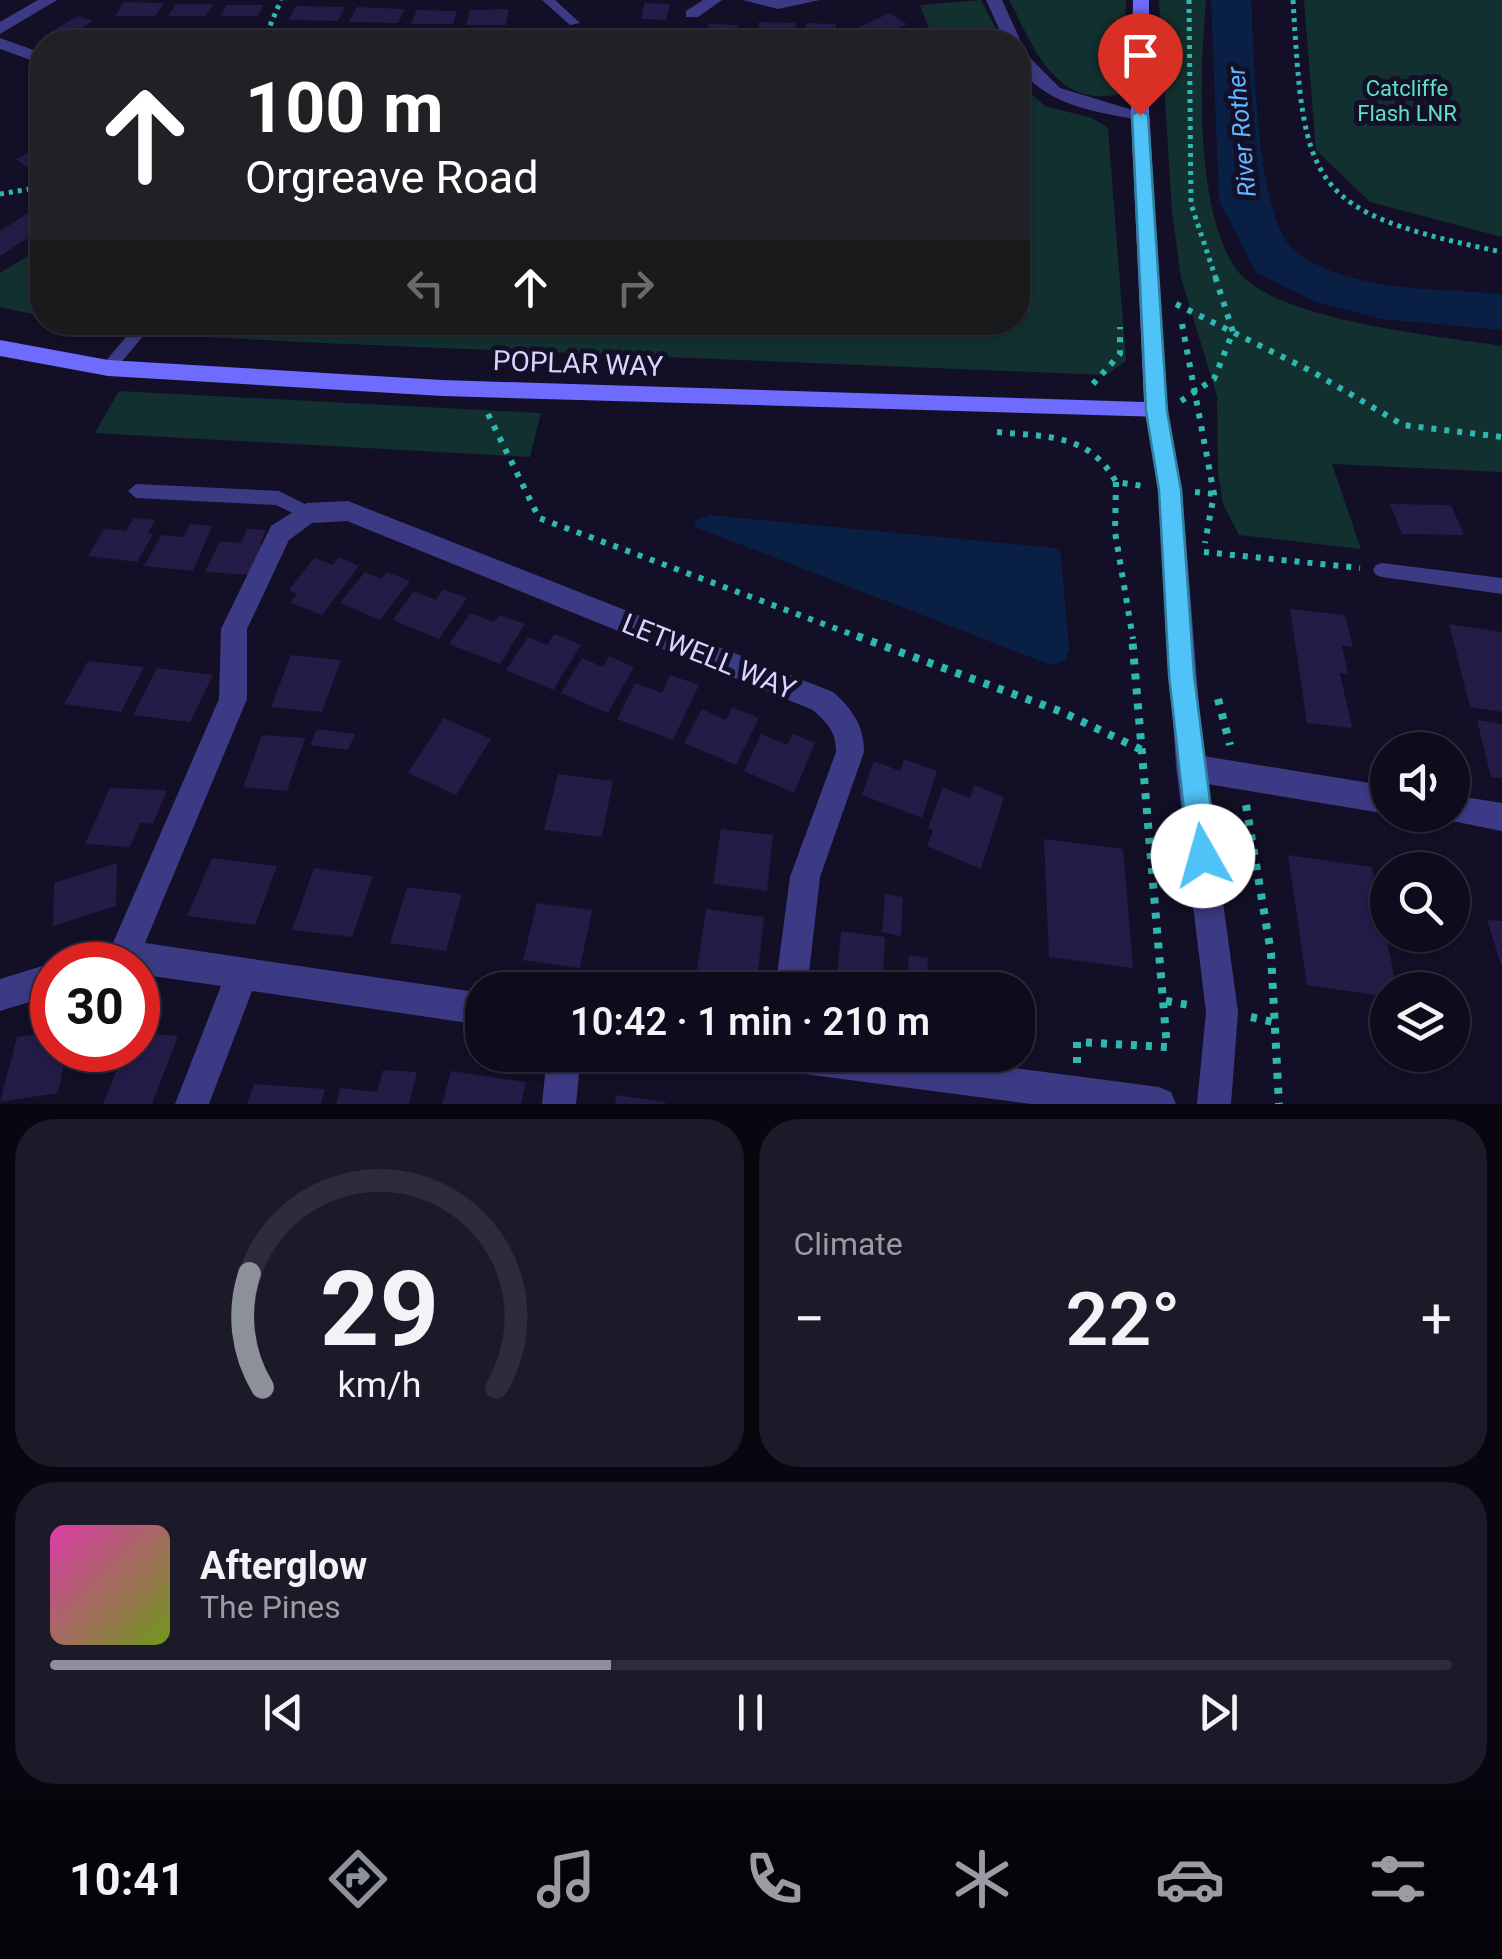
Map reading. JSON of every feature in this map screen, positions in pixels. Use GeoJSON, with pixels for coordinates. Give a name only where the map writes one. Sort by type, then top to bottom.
{"type":"FeatureCollection","features":[{"type":"Feature","properties":{"kind":"main road"},"geometry":{"type":"LineString","coordinates":[[1141,0],[1140,115],[1156,411]]}},
{"type":"Feature","properties":{"kind":"main road","name":"POPLAR WAY"},"geometry":{"type":"LineString","coordinates":[[0,348],[108,368],[442,388],[1156,411]]}},
{"type":"Feature","properties":{"kind":"street"},"geometry":{"type":"LineString","coordinates":[[0,29],[48,0]]}},
{"type":"Feature","properties":{"kind":"street"},"geometry":{"type":"LineString","coordinates":[[692,14],[714,0]]}},
{"type":"Feature","properties":{"kind":"street"},"geometry":{"type":"LineString","coordinates":[[751,0],[778,4],[812,0]]}},
{"type":"Feature","properties":{"kind":"street"},"geometry":{"type":"LineString","coordinates":[[994,0],[1008,30]]}},
{"type":"Feature","properties":{"kind":"street"},"geometry":{"type":"LineString","coordinates":[[0,43],[30,54]]}},
{"type":"Feature","properties":{"kind":"street"},"geometry":{"type":"LineString","coordinates":[[1030,76],[1047,91],[1140,115]]}},
{"type":"Feature","properties":{"kind":"street"},"geometry":{"type":"LineString","coordinates":[[1156,411],[1170,490],[1190,766],[1222,1012],[1214,1104]]}},
{"type":"Feature","properties":{"kind":"street","name":"LETWELL WAY"},"geometry":{"type":"LineString","coordinates":[[308,513],[348,511],[823,702],[841,718],[850,737],[846,764],[810,856],[796,918],[792,972]]}},
{"type":"Feature","properties":{"kind":"street"},"geometry":{"type":"LineString","coordinates":[[119,942],[234,698],[234,629],[280,533],[308,513]]}},
{"type":"Feature","properties":{"kind":"street"},"geometry":{"type":"LineString","coordinates":[[1190,766],[1238,778],[1370,797]]}},
{"type":"Feature","properties":{"kind":"street"},"geometry":{"type":"LineString","coordinates":[[1470,812],[1502,816]]}},
{"type":"Feature","properties":{"kind":"street"},"geometry":{"type":"LineString","coordinates":[[160,965],[465,1007]]}},
{"type":"Feature","properties":{"kind":"street"},"geometry":{"type":"LineString","coordinates":[[192,1104],[242,974]]}},
{"type":"Feature","properties":{"kind":"street"},"geometry":{"type":"LineString","coordinates":[[0,995],[30,985]]}},
{"type":"Feature","properties":{"kind":"street"},"geometry":{"type":"LineString","coordinates":[[559,1104],[562,1072]]}},
{"type":"Feature","properties":{"kind":"street"},"geometry":{"type":"LineString","coordinates":[[918,1072],[1159,1104]]}},
{"type":"Feature","properties":{"kind":"lane"},"geometry":{"type":"LineString","coordinates":[[548,0],[574,23]]}},
{"type":"Feature","properties":{"kind":"lane"},"geometry":{"type":"LineString","coordinates":[[108,368],[137,335]]}},
{"type":"Feature","properties":{"kind":"lane","name":"LETWELL WAY"},"geometry":{"type":"LineString","coordinates":[[136,491],[279,498],[308,513]]}},
{"type":"Feature","properties":{"kind":"lane"},"geometry":{"type":"LineString","coordinates":[[1382,570],[1502,586]]}},
{"type":"Feature","properties":{"kind":"path"},"geometry":{"type":"LineString","coordinates":[[268,30],[281,0]]}},
{"type":"Feature","properties":{"kind":"path"},"geometry":{"type":"LineString","coordinates":[[1156,411],[1195,396],[1214,379],[1233,332],[1191,204],[1188,0]]}},
{"type":"Feature","properties":{"kind":"path"},"geometry":{"type":"LineString","coordinates":[[1293,0],[1303,126],[1314,164],[1326,180],[1348,200],[1387,222],[1502,252]]}},
{"type":"Feature","properties":{"kind":"path"},"geometry":{"type":"LineString","coordinates":[[0,194],[30,189]]}},
{"type":"Feature","properties":{"kind":"path"},"geometry":{"type":"LineString","coordinates":[[1152,284],[1180,307],[1311,370],[1403,425],[1502,437]]}},
{"type":"Feature","properties":{"kind":"path"},"geometry":{"type":"LineString","coordinates":[[1082,384],[1094,384],[1120,354],[1120,324]]}},
{"type":"Feature","properties":{"kind":"path"},"geometry":{"type":"LineString","coordinates":[[481,400],[539,518],[1062,712],[1144,751]]}},
{"type":"Feature","properties":{"kind":"path"},"geometry":{"type":"LineString","coordinates":[[1078,1093],[1077,1042],[1167,1047],[1138,670],[1115,532],[1116,482]]}},
{"type":"Feature","properties":{"kind":"path"},"geometry":{"type":"LineString","coordinates":[[1172,552],[1382,570]]}},
{"type":"Feature","properties":{"kind":"green space"},"geometry":{"type":"Polygon","coordinates":[[[981,0],[997,30],[929,30],[920,5],[981,0]]]}},
{"type":"Feature","properties":{"kind":"green space"},"geometry":{"type":"Polygon","coordinates":[[[1009,0],[1126,0],[1124,85],[1120,94],[1097,96],[1078,92],[1063,83],[1038,55],[1030,30],[1025,30],[1009,0]]]}},
{"type":"Feature","properties":{"kind":"green space"},"geometry":{"type":"Polygon","coordinates":[[[1159,0],[1206,0],[1202,100],[1206,176],[1222,243],[1236,269],[1256,287],[1284,302],[1320,314],[1502,346],[1502,472],[1332,464],[1361,549],[1239,535],[1223,504],[1218,473],[1217,396],[1181,278],[1172,212],[1159,0]]]}},
{"type":"Feature","properties":{"kind":"green space","name":"Catcliffe Flash LNR"},"geometry":{"type":"Polygon","coordinates":[[[1304,0],[1502,0],[1502,237],[1370,202],[1316,150],[1304,0]]]}},
{"type":"Feature","properties":{"kind":"green space"},"geometry":{"type":"Polygon","coordinates":[[[1030,93],[1045,106],[1092,118],[1108,128],[1126,361],[1106,375],[171,335],[1030,335],[1030,93]]]}},
{"type":"Feature","properties":{"kind":"green space"},"geometry":{"type":"Polygon","coordinates":[[[30,254],[30,313],[0,307],[0,273],[30,254]]]}},
{"type":"Feature","properties":{"kind":"green space"},"geometry":{"type":"Polygon","coordinates":[[[119,391],[541,413],[530,457],[95,433],[119,391]]]}},
{"type":"Feature","properties":{"kind":"water"},"geometry":{"type":"Polygon","coordinates":[[[709,515],[1056,548],[1061,555],[1069,649],[1065,661],[1051,665],[698,528],[693,522],[709,515]]]}},
{"type":"Feature","properties":{"kind":"building"},"geometry":{"type":"Polygon","coordinates":[[[124,2],[164,3],[155,16],[115,16],[124,2]]]}},
{"type":"Feature","properties":{"kind":"building"},"geometry":{"type":"Polygon","coordinates":[[[644,3],[670,4],[666,20],[641,19],[644,3]]]}},
{"type":"Feature","properties":{"kind":"building"},"geometry":{"type":"Polygon","coordinates":[[[176,4],[214,4],[206,16],[168,16],[176,4]]]}},
{"type":"Feature","properties":{"kind":"building"},"geometry":{"type":"Polygon","coordinates":[[[226,5],[264,5],[257,16],[220,16],[226,5]]]}},
{"type":"Feature","properties":{"kind":"building"},"geometry":{"type":"Polygon","coordinates":[[[296,6],[345,7],[338,21],[288,20],[296,6]]]}},
{"type":"Feature","properties":{"kind":"building"},"geometry":{"type":"Polygon","coordinates":[[[357,7],[405,9],[398,23],[349,22],[357,7]]]}},
{"type":"Feature","properties":{"kind":"building"},"geometry":{"type":"Polygon","coordinates":[[[509,9],[506,25],[466,25],[470,10],[509,9]]]}},
{"type":"Feature","properties":{"kind":"building"},"geometry":{"type":"Polygon","coordinates":[[[417,10],[457,11],[453,24],[411,24],[417,10]]]}},
{"type":"Feature","properties":{"kind":"building"},"geometry":{"type":"Polygon","coordinates":[[[889,13],[907,24],[895,30],[858,28],[889,13]]]}},
{"type":"Feature","properties":{"kind":"building"},"geometry":{"type":"Polygon","coordinates":[[[78,16],[93,21],[78,30],[54,30],[78,16]]]}},
{"type":"Feature","properties":{"kind":"building"},"geometry":{"type":"Polygon","coordinates":[[[759,22],[796,23],[796,30],[758,30],[759,22]]]}},
{"type":"Feature","properties":{"kind":"building"},"geometry":{"type":"Polygon","coordinates":[[[806,23],[836,24],[836,30],[806,30],[806,23]]]}},
{"type":"Feature","properties":{"kind":"building"},"geometry":{"type":"Polygon","coordinates":[[[708,24],[738,25],[737,30],[707,30],[708,24]]]}},
{"type":"Feature","properties":{"kind":"building"},"geometry":{"type":"Polygon","coordinates":[[[30,152],[30,170],[16,159],[30,152]]]}},
{"type":"Feature","properties":{"kind":"building"},"geometry":{"type":"Polygon","coordinates":[[[30,212],[30,237],[0,256],[0,231],[30,212]]]}},
{"type":"Feature","properties":{"kind":"building"},"geometry":{"type":"Polygon","coordinates":[[[1390,504],[1451,505],[1464,535],[1402,534],[1390,504]]]}},
{"type":"Feature","properties":{"kind":"building"},"geometry":{"type":"Polygon","coordinates":[[[134,518],[155,520],[148,533],[153,534],[137,562],[88,556],[104,529],[126,531],[134,518]]]}},
{"type":"Feature","properties":{"kind":"building"},"geometry":{"type":"Polygon","coordinates":[[[190,524],[212,526],[193,571],[144,566],[161,535],[183,537],[190,524]]]}},
{"type":"Feature","properties":{"kind":"building"},"geometry":{"type":"Polygon","coordinates":[[[247,529],[266,530],[260,544],[266,545],[252,575],[205,572],[220,541],[241,543],[247,529]]]}},
{"type":"Feature","properties":{"kind":"building"},"geometry":{"type":"Polygon","coordinates":[[[338,557],[359,566],[322,615],[291,603],[297,594],[289,590],[314,558],[333,565],[338,557]]]}},
{"type":"Feature","properties":{"kind":"building"},"geometry":{"type":"Polygon","coordinates":[[[365,572],[381,579],[387,572],[410,581],[380,620],[340,603],[365,572]]]}},
{"type":"Feature","properties":{"kind":"building"},"geometry":{"type":"Polygon","coordinates":[[[443,589],[467,598],[439,639],[393,620],[414,591],[436,600],[443,589]]]}},
{"type":"Feature","properties":{"kind":"building"},"geometry":{"type":"Polygon","coordinates":[[[1290,609],[1345,615],[1353,647],[1342,646],[1348,674],[1340,673],[1352,728],[1307,723],[1290,609]]]}},
{"type":"Feature","properties":{"kind":"building"},"geometry":{"type":"Polygon","coordinates":[[[470,613],[494,622],[500,615],[525,624],[500,664],[449,644],[470,613]]]}},
{"type":"Feature","properties":{"kind":"building"},"geometry":{"type":"Polygon","coordinates":[[[1449,624],[1502,632],[1502,712],[1470,707],[1449,624]]]}},
{"type":"Feature","properties":{"kind":"building"},"geometry":{"type":"Polygon","coordinates":[[[554,634],[581,645],[553,690],[506,670],[528,637],[547,645],[554,634]]]}},
{"type":"Feature","properties":{"kind":"building"},"geometry":{"type":"Polygon","coordinates":[[[291,655],[341,660],[322,712],[271,707],[291,655]]]}},
{"type":"Feature","properties":{"kind":"building"},"geometry":{"type":"Polygon","coordinates":[[[609,656],[634,667],[608,713],[561,693],[582,658],[603,667],[609,656]]]}},
{"type":"Feature","properties":{"kind":"building"},"geometry":{"type":"Polygon","coordinates":[[[88,661],[144,667],[121,712],[64,704],[88,661]]]}},
{"type":"Feature","properties":{"kind":"building"},"geometry":{"type":"Polygon","coordinates":[[[157,668],[213,675],[190,722],[133,715],[157,668]]]}},
{"type":"Feature","properties":{"kind":"building"},"geometry":{"type":"Polygon","coordinates":[[[670,675],[699,685],[673,740],[617,719],[635,683],[662,693],[670,675]]]}},
{"type":"Feature","properties":{"kind":"building"},"geometry":{"type":"Polygon","coordinates":[[[732,707],[759,718],[736,765],[684,743],[702,709],[726,720],[732,707]]]}},
{"type":"Feature","properties":{"kind":"building"},"geometry":{"type":"Polygon","coordinates":[[[444,718],[491,739],[456,795],[408,773],[444,718]]]}},
{"type":"Feature","properties":{"kind":"building"},"geometry":{"type":"Polygon","coordinates":[[[1477,720],[1502,724],[1502,778],[1491,777],[1477,720]]]}},
{"type":"Feature","properties":{"kind":"building"},"geometry":{"type":"Polygon","coordinates":[[[317,729],[355,734],[348,750],[310,745],[317,729]]]}},
{"type":"Feature","properties":{"kind":"building"},"geometry":{"type":"Polygon","coordinates":[[[761,734],[787,745],[793,734],[815,743],[794,793],[744,771],[761,734]]]}},
{"type":"Feature","properties":{"kind":"building"},"geometry":{"type":"Polygon","coordinates":[[[262,735],[305,738],[287,791],[243,787],[262,735]]]}},
{"type":"Feature","properties":{"kind":"building"},"geometry":{"type":"Polygon","coordinates":[[[904,759],[937,771],[922,818],[862,795],[874,761],[900,771],[904,759]]]}},
{"type":"Feature","properties":{"kind":"building"},"geometry":{"type":"Polygon","coordinates":[[[558,774],[613,781],[602,837],[544,830],[558,774]]]}},
{"type":"Feature","properties":{"kind":"building"},"geometry":{"type":"Polygon","coordinates":[[[974,785],[1004,797],[981,869],[927,846],[933,830],[928,828],[943,787],[970,798],[974,785]]]}},
{"type":"Feature","properties":{"kind":"building"},"geometry":{"type":"Polygon","coordinates":[[[110,788],[167,790],[153,824],[140,823],[130,847],[85,844],[110,788]]]}},
{"type":"Feature","properties":{"kind":"building"},"geometry":{"type":"Polygon","coordinates":[[[721,829],[773,835],[767,891],[713,884],[721,829]]]}},
{"type":"Feature","properties":{"kind":"building"},"geometry":{"type":"Polygon","coordinates":[[[1044,839],[1123,849],[1133,968],[1049,957],[1044,839]]]}},
{"type":"Feature","properties":{"kind":"building"},"geometry":{"type":"Polygon","coordinates":[[[1288,855],[1370,867],[1370,952],[1389,952],[1393,972],[1370,972],[1370,994],[1307,985],[1288,855]]]}},
{"type":"Feature","properties":{"kind":"building"},"geometry":{"type":"Polygon","coordinates":[[[212,858],[277,866],[255,925],[187,916],[212,858]]]}},
{"type":"Feature","properties":{"kind":"building"},"geometry":{"type":"Polygon","coordinates":[[[117,863],[116,906],[53,926],[54,883],[117,863]]]}},
{"type":"Feature","properties":{"kind":"building"},"geometry":{"type":"Polygon","coordinates":[[[314,868],[373,876],[352,937],[292,930],[314,868]]]}},
{"type":"Feature","properties":{"kind":"building"},"geometry":{"type":"Polygon","coordinates":[[[407,887],[462,894],[446,951],[390,943],[407,887]]]}},
{"type":"Feature","properties":{"kind":"building"},"geometry":{"type":"Polygon","coordinates":[[[885,894],[903,897],[901,936],[882,932],[885,894]]]}},
{"type":"Feature","properties":{"kind":"building"},"geometry":{"type":"Polygon","coordinates":[[[537,903],[592,910],[580,968],[523,960],[537,903]]]}},
{"type":"Feature","properties":{"kind":"building"},"geometry":{"type":"Polygon","coordinates":[[[706,909],[764,917],[758,972],[697,972],[706,909]]]}},
{"type":"Feature","properties":{"kind":"building"},"geometry":{"type":"Polygon","coordinates":[[[1487,920],[1502,921],[1502,964],[1501,964],[1487,920]]]}},
{"type":"Feature","properties":{"kind":"building"},"geometry":{"type":"Polygon","coordinates":[[[841,931],[885,937],[883,972],[838,972],[841,931]]]}},
{"type":"Feature","properties":{"kind":"building"},"geometry":{"type":"Polygon","coordinates":[[[909,955],[928,958],[927,972],[908,972],[909,955]]]}},
{"type":"Feature","properties":{"kind":"building"},"geometry":{"type":"Polygon","coordinates":[[[160,1034],[178,1036],[152,1104],[103,1104],[116,1072],[160,1072],[160,1034]]]}},
{"type":"Feature","properties":{"kind":"building"},"geometry":{"type":"Polygon","coordinates":[[[30,1035],[30,1072],[62,1072],[58,1093],[0,1102],[17,1037],[30,1035]]]}},
{"type":"Feature","properties":{"kind":"building"},"geometry":{"type":"Polygon","coordinates":[[[383,1070],[417,1072],[409,1104],[336,1104],[340,1088],[377,1092],[383,1070]]]}},
{"type":"Feature","properties":{"kind":"building"},"geometry":{"type":"Polygon","coordinates":[[[451,1071],[526,1082],[521,1104],[442,1104],[451,1071]]]}},
{"type":"Feature","properties":{"kind":"building"},"geometry":{"type":"Polygon","coordinates":[[[254,1084],[325,1089],[321,1104],[247,1104],[254,1084]]]}},
{"type":"Feature","properties":{"kind":"building"},"geometry":{"type":"Polygon","coordinates":[[[616,1095],[665,1102],[665,1104],[615,1104],[616,1095]]]}},
{"type":"Feature","properties":{"kind":"waterway","name":"River Rother"},"geometry":{"type":"LineString","coordinates":[[1231,0],[1243,200],[1274,261],[1334,290],[1381,301],[1502,312]]}},
{"type":"Feature","properties":{"kind":"route"},"geometry":{"type":"LineString","coordinates":[[1140,115],[1156,411],[1170,490],[1190,766],[1203,856]]}}]}
